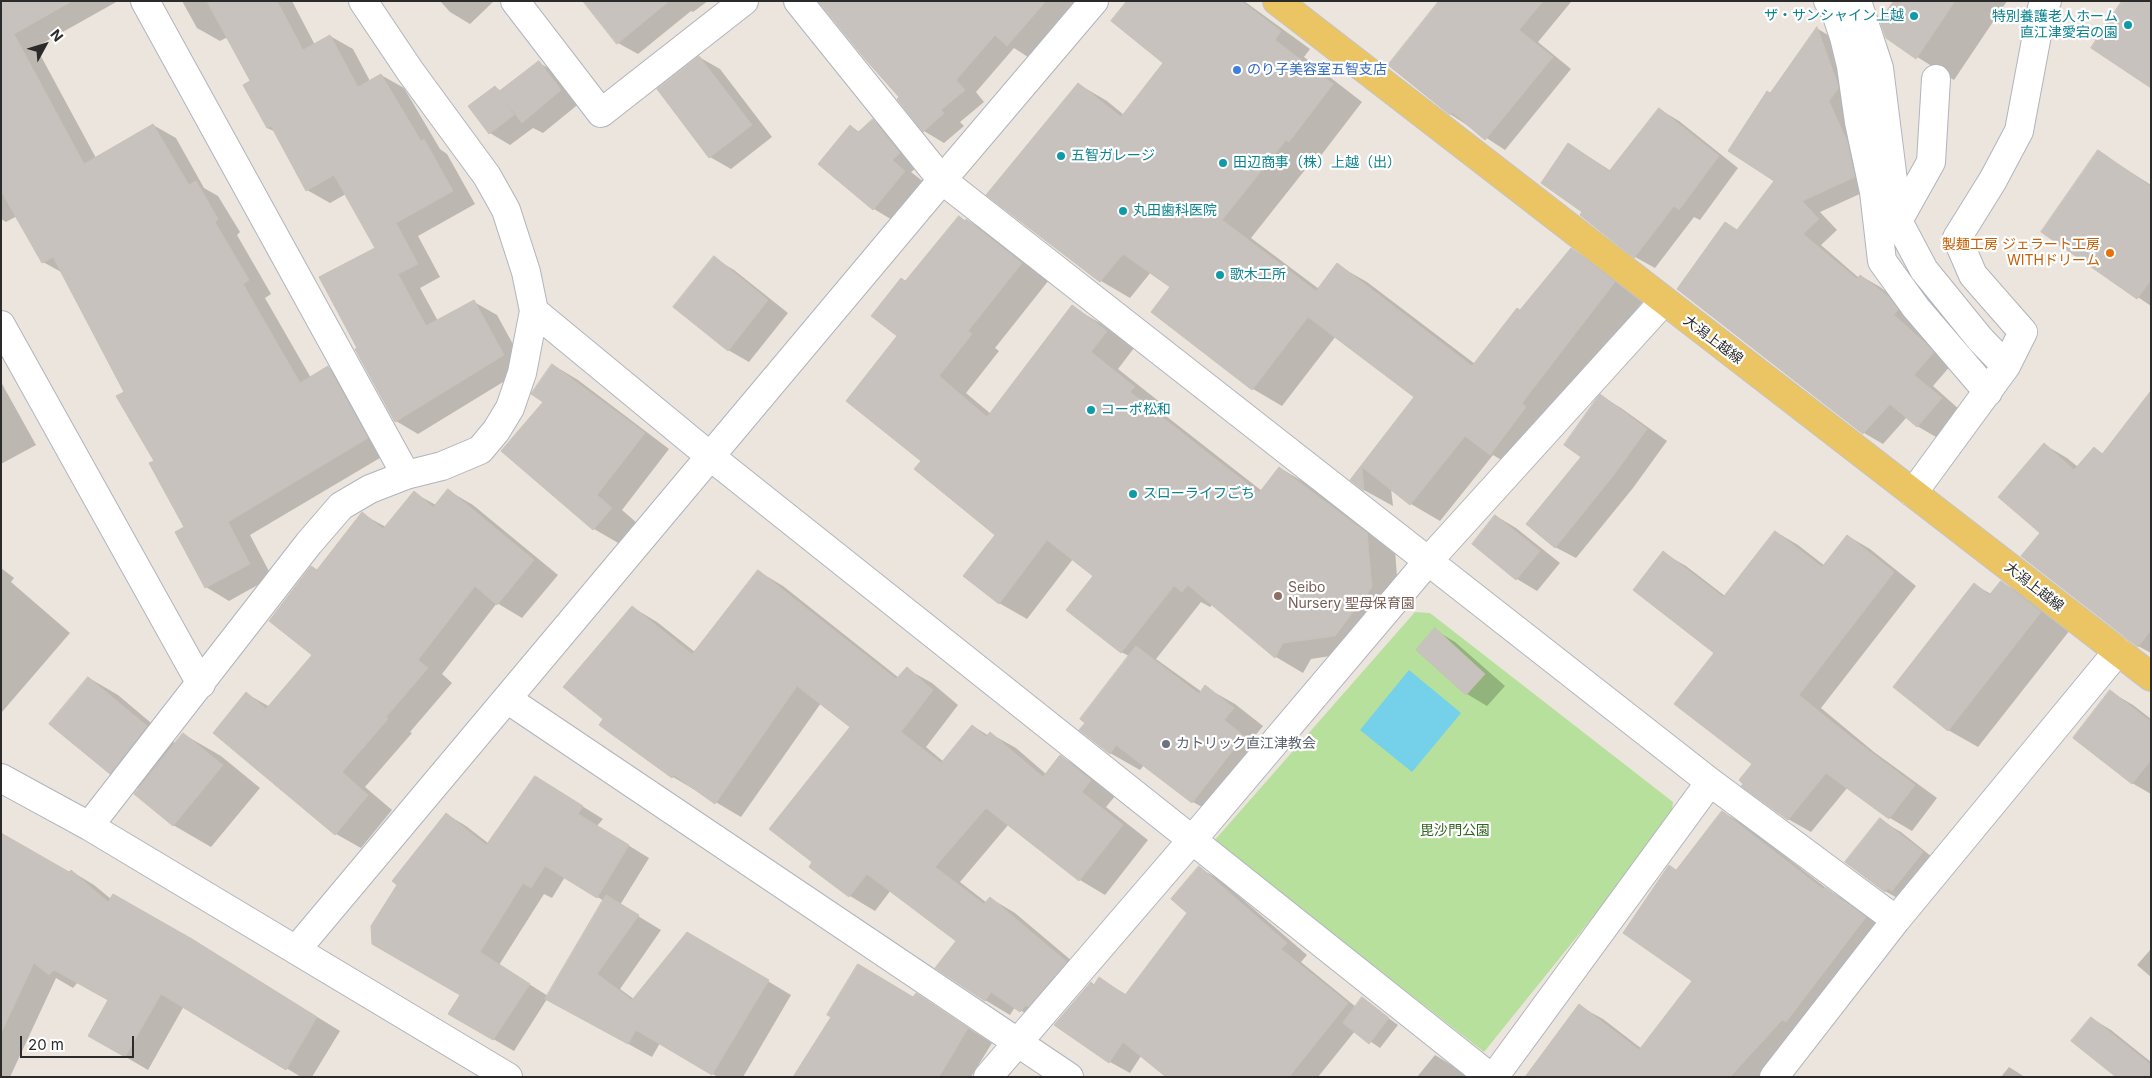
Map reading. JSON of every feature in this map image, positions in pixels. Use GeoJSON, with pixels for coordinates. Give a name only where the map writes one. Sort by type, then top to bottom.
{"type":"FeatureCollection","features":[{"type":"Feature","properties":{"kind":"main road","name":"大潟上越線"},"geometry":{"type":"LineString","coordinates":[[1277,1],[1663,302],[2151,677]]}},
{"type":"Feature","properties":{"kind":"street"},"geometry":{"type":"LineString","coordinates":[[145,1],[406,475]]}},
{"type":"Feature","properties":{"kind":"street"},"geometry":{"type":"LineString","coordinates":[[89,826],[309,543],[341,506],[370,489],[406,475],[442,466],[480,450],[496,431],[510,408],[522,373],[534,311],[526,272],[506,210],[487,176],[410,71],[363,1]]}},
{"type":"Feature","properties":{"kind":"street"},"geometry":{"type":"LineString","coordinates":[[515,1],[601,113],[744,1]]}},
{"type":"Feature","properties":{"kind":"street"},"geometry":{"type":"LineString","coordinates":[[798,1],[942,180],[1710,782],[1896,920]]}},
{"type":"Feature","properties":{"kind":"street"},"geometry":{"type":"LineString","coordinates":[[296,950],[1094,1]]}},
{"type":"Feature","properties":{"kind":"street"},"geometry":{"type":"LineString","coordinates":[[1828,1],[1836,13],[1851,66],[1859,122],[1874,192],[1882,262],[1916,308],[1988,392]]}},
{"type":"Feature","properties":{"kind":"street"},"geometry":{"type":"LineString","coordinates":[[1857,1],[1879,68],[1898,221],[1924,270],[1980,339],[2006,366]]}},
{"type":"Feature","properties":{"kind":"street"},"geometry":{"type":"LineString","coordinates":[[1913,493],[2006,366],[2023,332],[1974,275],[1957,238],[1993,180],[2019,131],[2042,8],[2047,1]]}},
{"type":"Feature","properties":{"kind":"street"},"geometry":{"type":"LineString","coordinates":[[1898,221],[1931,162],[1936,79]]}},
{"type":"Feature","properties":{"kind":"street"},"geometry":{"type":"LineString","coordinates":[[988,1077],[1429,560],[1663,302]]}},
{"type":"Feature","properties":{"kind":"street"},"geometry":{"type":"LineString","coordinates":[[534,311],[710,457],[1492,1077],[1710,782]]}},
{"type":"Feature","properties":{"kind":"street"},"geometry":{"type":"LineString","coordinates":[[1,325],[201,684]]}},
{"type":"Feature","properties":{"kind":"street"},"geometry":{"type":"LineString","coordinates":[[1774,1077],[1896,920],[2118,651]]}},
{"type":"Feature","properties":{"kind":"street"},"geometry":{"type":"LineString","coordinates":[[507,699],[1069,1077]]}},
{"type":"Feature","properties":{"kind":"street"},"geometry":{"type":"LineString","coordinates":[[1,778],[89,826],[508,1077]]}},
{"type":"Feature","properties":{"kind":"green space","name":"毘沙門公園"},"geometry":{"type":"Polygon","coordinates":[[[1415,612],[1430,613],[1673,802],[1671,820],[1484,1052],[1214,841],[1415,612]]]}},
{"type":"Feature","properties":{"kind":"water"},"geometry":{"type":"Polygon","coordinates":[[[1409,670],[1461,713],[1412,772],[1360,730],[1409,670]]]}},
{"type":"Feature","properties":{"kind":"building"},"geometry":{"type":"Polygon","coordinates":[[[1,1],[72,1],[14,34],[84,164],[153,124],[189,185],[196,181],[218,219],[215,222],[249,280],[243,284],[300,383],[328,366],[368,438],[228,522],[250,564],[205,588],[175,532],[184,527],[149,463],[154,461],[116,396],[124,392],[53,257],[42,263],[1,191],[1,1]]]}},
{"type":"Feature","properties":{"kind":"building"},"geometry":{"type":"Polygon","coordinates":[[[207,1],[277,1],[303,50],[330,35],[358,87],[381,74],[421,141],[424,139],[453,191],[396,223],[418,264],[398,274],[426,326],[474,300],[504,355],[395,422],[355,349],[357,348],[319,277],[375,248],[334,175],[306,191],[271,126],[267,128],[243,85],[250,81],[207,1]]]}},
{"type":"Feature","properties":{"kind":"building"},"geometry":{"type":"Polygon","coordinates":[[[583,1],[669,1],[617,44],[583,1]]]}},
{"type":"Feature","properties":{"kind":"building"},"geometry":{"type":"Polygon","coordinates":[[[818,1],[1046,1],[1007,46],[995,35],[956,80],[965,90],[941,110],[944,113],[923,132],[897,99],[899,97],[818,1]]]}},
{"type":"Feature","properties":{"kind":"building"},"geometry":{"type":"Polygon","coordinates":[[[1127,1],[1241,1],[1281,31],[1275,40],[1333,84],[1289,142],[1286,140],[1222,220],[1316,291],[1337,263],[1472,366],[1517,308],[1520,310],[1571,248],[1615,282],[1522,403],[1526,407],[1490,455],[1465,436],[1410,505],[1362,467],[1364,491],[1350,480],[1414,397],[1308,317],[1252,390],[1151,312],[1170,287],[1123,254],[1100,282],[986,195],[1078,83],[1121,117],[1163,63],[1111,21],[1127,1]]]}},
{"type":"Feature","properties":{"kind":"building"},"geometry":{"type":"Polygon","coordinates":[[[1439,1],[1543,1],[1519,30],[1553,57],[1485,140],[1452,112],[1450,115],[1388,65],[1439,1]]]}},
{"type":"Feature","properties":{"kind":"building","name":"ザ・サンシャイン上越"},"geometry":{"type":"Polygon","coordinates":[[[1894,1],[1955,1],[1916,59],[1886,38],[1880,21],[1894,1]]]}},
{"type":"Feature","properties":{"kind":"building","name":"特別養護老人ホーム 直江津愛宕の園"},"geometry":{"type":"Polygon","coordinates":[[[2122,1],[2151,1],[2151,88],[2091,48],[2122,1]]]}},
{"type":"Feature","properties":{"kind":"building"},"geometry":{"type":"Polygon","coordinates":[[[1817,27],[1838,85],[1838,89],[1829,101],[1847,141],[1855,177],[1802,201],[1819,219],[1803,234],[1857,279],[1860,275],[1889,297],[1898,309],[1894,315],[1934,352],[1914,375],[1942,398],[1917,427],[1890,404],[1863,434],[1677,289],[1725,222],[1737,230],[1774,181],[1728,151],[1767,91],[1770,93],[1817,27]]]}},
{"type":"Feature","properties":{"kind":"building"},"geometry":{"type":"Polygon","coordinates":[[[699,56],[752,125],[709,158],[657,89],[699,56]]]}},
{"type":"Feature","properties":{"kind":"building"},"geometry":{"type":"Polygon","coordinates":[[[539,61],[561,90],[522,123],[503,98],[514,115],[489,134],[468,106],[495,86],[499,91],[539,61]]]}},
{"type":"Feature","properties":{"kind":"building"},"geometry":{"type":"Polygon","coordinates":[[[1659,108],[1719,156],[1679,210],[1674,206],[1634,258],[1580,215],[1582,212],[1541,183],[1568,143],[1609,171],[1659,108]]]}},
{"type":"Feature","properties":{"kind":"building"},"geometry":{"type":"Polygon","coordinates":[[[873,119],[900,153],[892,160],[905,171],[873,210],[818,164],[850,125],[858,132],[873,119]]]}},
{"type":"Feature","properties":{"kind":"building"},"geometry":{"type":"Polygon","coordinates":[[[2098,150],[2151,187],[2151,280],[2137,299],[2041,232],[2098,150]]]}},
{"type":"Feature","properties":{"kind":"building"},"geometry":{"type":"Polygon","coordinates":[[[959,216],[965,221],[966,219],[1022,263],[968,331],[972,334],[939,376],[987,417],[1072,305],[1107,331],[1091,352],[1135,387],[1130,392],[1259,493],[1279,467],[1367,533],[1372,587],[1335,636],[1283,643],[1275,658],[1188,585],[1182,592],[1174,586],[1121,653],[1066,610],[1093,576],[1047,540],[999,604],[963,576],[995,535],[914,469],[921,461],[846,401],[897,336],[871,316],[901,278],[905,281],[959,216]]]}},
{"type":"Feature","properties":{"kind":"building"},"geometry":{"type":"Polygon","coordinates":[[[714,256],[768,300],[728,351],[673,307],[714,256]]]}},
{"type":"Feature","properties":{"kind":"building"},"geometry":{"type":"Polygon","coordinates":[[[552,364],[645,433],[597,495],[612,508],[593,530],[501,451],[543,402],[531,394],[552,364]]]}},
{"type":"Feature","properties":{"kind":"building"},"geometry":{"type":"Polygon","coordinates":[[[2151,391],[2151,630],[2138,647],[2021,556],[2040,533],[1998,497],[2044,443],[2074,470],[2094,447],[2102,454],[2151,391]]]}},
{"type":"Feature","properties":{"kind":"building"},"geometry":{"type":"Polygon","coordinates":[[[1600,394],[1647,429],[1613,476],[1555,548],[1526,524],[1581,457],[1564,445],[1600,394]]]}},
{"type":"Feature","properties":{"kind":"building"},"geometry":{"type":"Polygon","coordinates":[[[448,489],[534,560],[497,605],[475,586],[418,660],[428,668],[386,717],[388,719],[342,772],[368,795],[335,835],[213,733],[246,692],[266,709],[312,655],[269,621],[311,566],[317,570],[362,512],[383,529],[414,491],[433,507],[448,489]]]}},
{"type":"Feature","properties":{"kind":"building"},"geometry":{"type":"Polygon","coordinates":[[[1495,515],[1540,551],[1516,580],[1472,544],[1495,515]]]}},
{"type":"Feature","properties":{"kind":"building"},"geometry":{"type":"Polygon","coordinates":[[[1775,531],[1822,567],[1847,535],[1894,572],[1799,695],[1915,785],[1889,819],[1826,773],[1788,820],[1741,786],[1743,784],[1739,780],[1752,764],[1674,704],[1714,653],[1633,590],[1663,551],[1723,597],[1775,531]]]}},
{"type":"Feature","properties":{"kind":"building"},"geometry":{"type":"Polygon","coordinates":[[[758,570],[896,679],[907,667],[933,690],[901,732],[941,763],[972,725],[986,737],[990,732],[1043,777],[1060,755],[1091,780],[1082,792],[1123,825],[1079,881],[986,808],[935,867],[984,904],[990,897],[1067,962],[1028,1007],[1026,1005],[1020,1012],[991,992],[985,1001],[935,968],[956,941],[867,874],[849,897],[809,867],[812,862],[769,829],[850,727],[797,686],[715,804],[674,775],[672,778],[599,725],[603,719],[563,687],[632,606],[692,654],[758,570]]]}},
{"type":"Feature","properties":{"kind":"building"},"geometry":{"type":"Polygon","coordinates":[[[2001,581],[2041,612],[1948,731],[1893,687],[1974,583],[1989,595],[2001,581]]]}},
{"type":"Feature","properties":{"kind":"building"},"geometry":{"type":"Polygon","coordinates":[[[1435,628],[1485,674],[1466,695],[1416,650],[1435,628]]]}},
{"type":"Feature","properties":{"kind":"building"},"geometry":{"type":"Polygon","coordinates":[[[1136,646],[1199,694],[1205,685],[1234,708],[1224,720],[1244,736],[1192,803],[1116,745],[1110,754],[1079,730],[1085,723],[1080,719],[1136,646]]]}},
{"type":"Feature","properties":{"kind":"building"},"geometry":{"type":"Polygon","coordinates":[[[88,677],[147,726],[110,774],[49,724],[88,677]]]}},
{"type":"Feature","properties":{"kind":"building"},"geometry":{"type":"Polygon","coordinates":[[[2110,690],[2151,722],[2151,760],[2132,784],[2073,738],[2110,690]]]}},
{"type":"Feature","properties":{"kind":"building"},"geometry":{"type":"Polygon","coordinates":[[[183,733],[223,765],[173,826],[134,794],[183,733]]]}},
{"type":"Feature","properties":{"kind":"building"},"geometry":{"type":"Polygon","coordinates":[[[535,776],[583,806],[578,814],[629,845],[597,898],[545,866],[531,888],[523,883],[480,952],[530,984],[493,1040],[448,1014],[460,995],[372,944],[371,926],[397,885],[392,881],[446,813],[486,845],[535,776]]]}},
{"type":"Feature","properties":{"kind":"building"},"geometry":{"type":"Polygon","coordinates":[[[1722,811],[1823,889],[1825,887],[1866,917],[1786,1022],[1782,1020],[1730,1077],[1525,1077],[1579,1004],[1639,1050],[1692,981],[1623,933],[1669,865],[1676,870],[1722,811]]]}},
{"type":"Feature","properties":{"kind":"building"},"geometry":{"type":"Polygon","coordinates":[[[1880,818],[1923,852],[1892,891],[1888,888],[1885,892],[1845,862],[1880,818]]]}},
{"type":"Feature","properties":{"kind":"building"},"geometry":{"type":"Polygon","coordinates":[[[1,833],[69,872],[71,870],[108,902],[113,894],[192,939],[317,1017],[286,1070],[161,994],[125,1057],[88,1036],[108,1000],[54,970],[49,975],[34,963],[1,1033],[1,833]]]}},
{"type":"Feature","properties":{"kind":"building"},"geometry":{"type":"Polygon","coordinates":[[[1199,866],[1287,943],[1281,949],[1348,1003],[1289,1077],[1166,1077],[1123,1042],[1109,1063],[1054,1025],[1091,982],[1094,985],[1099,977],[1125,995],[1187,913],[1171,899],[1199,866]]]}},
{"type":"Feature","properties":{"kind":"building"},"geometry":{"type":"Polygon","coordinates":[[[606,895],[639,915],[597,974],[632,1000],[687,932],[769,980],[712,1075],[636,1030],[628,1044],[545,999],[606,895]]]}},
{"type":"Feature","properties":{"kind":"building"},"geometry":{"type":"Polygon","coordinates":[[[858,964],[913,997],[916,993],[968,1028],[939,1077],[793,1077],[831,1017],[827,1015],[858,964]]]}},
{"type":"Feature","properties":{"kind":"building"},"geometry":{"type":"Polygon","coordinates":[[[1362,997],[1389,1018],[1369,1044],[1343,1023],[1362,997]]]}},
{"type":"Feature","properties":{"kind":"building"},"geometry":{"type":"Polygon","coordinates":[[[2091,1017],[2151,1065],[2151,1077],[2116,1077],[2071,1041],[2091,1017]]]}},
{"type":"Feature","properties":{"kind":"place","name":"ザ・サンシャイン上越"},"geometry":{"type":"Point","coordinates":[1914,16]}},
{"type":"Feature","properties":{"kind":"place","name":"特別養護老人ホーム 直江津愛宕の園"},"geometry":{"type":"Point","coordinates":[2128,25]}},
{"type":"Feature","properties":{"kind":"place","name":"のり子美容室五智支店"},"geometry":{"type":"Point","coordinates":[1237,70]}},
{"type":"Feature","properties":{"kind":"place","name":"五智ガレージ"},"geometry":{"type":"Point","coordinates":[1061,156]}},
{"type":"Feature","properties":{"kind":"place","name":"田辺商事（株）上越（出）"},"geometry":{"type":"Point","coordinates":[1223,163]}},
{"type":"Feature","properties":{"kind":"place","name":"丸田歯科医院"},"geometry":{"type":"Point","coordinates":[1123,211]}},
{"type":"Feature","properties":{"kind":"place","name":"製麺工房 ジェラート工房 WITHドリーム"},"geometry":{"type":"Point","coordinates":[2110,253]}},
{"type":"Feature","properties":{"kind":"place","name":"歌木工所"},"geometry":{"type":"Point","coordinates":[1220,275]}},
{"type":"Feature","properties":{"kind":"place","name":"コーポ松和"},"geometry":{"type":"Point","coordinates":[1091,410]}},
{"type":"Feature","properties":{"kind":"place","name":"スローライフごち"},"geometry":{"type":"Point","coordinates":[1133,494]}},
{"type":"Feature","properties":{"kind":"place","name":"Seibo Nursery 聖母保育園"},"geometry":{"type":"Point","coordinates":[1278,596]}},
{"type":"Feature","properties":{"kind":"place","name":"カトリック直江津教会"},"geometry":{"type":"Point","coordinates":[1166,744]}}]}
